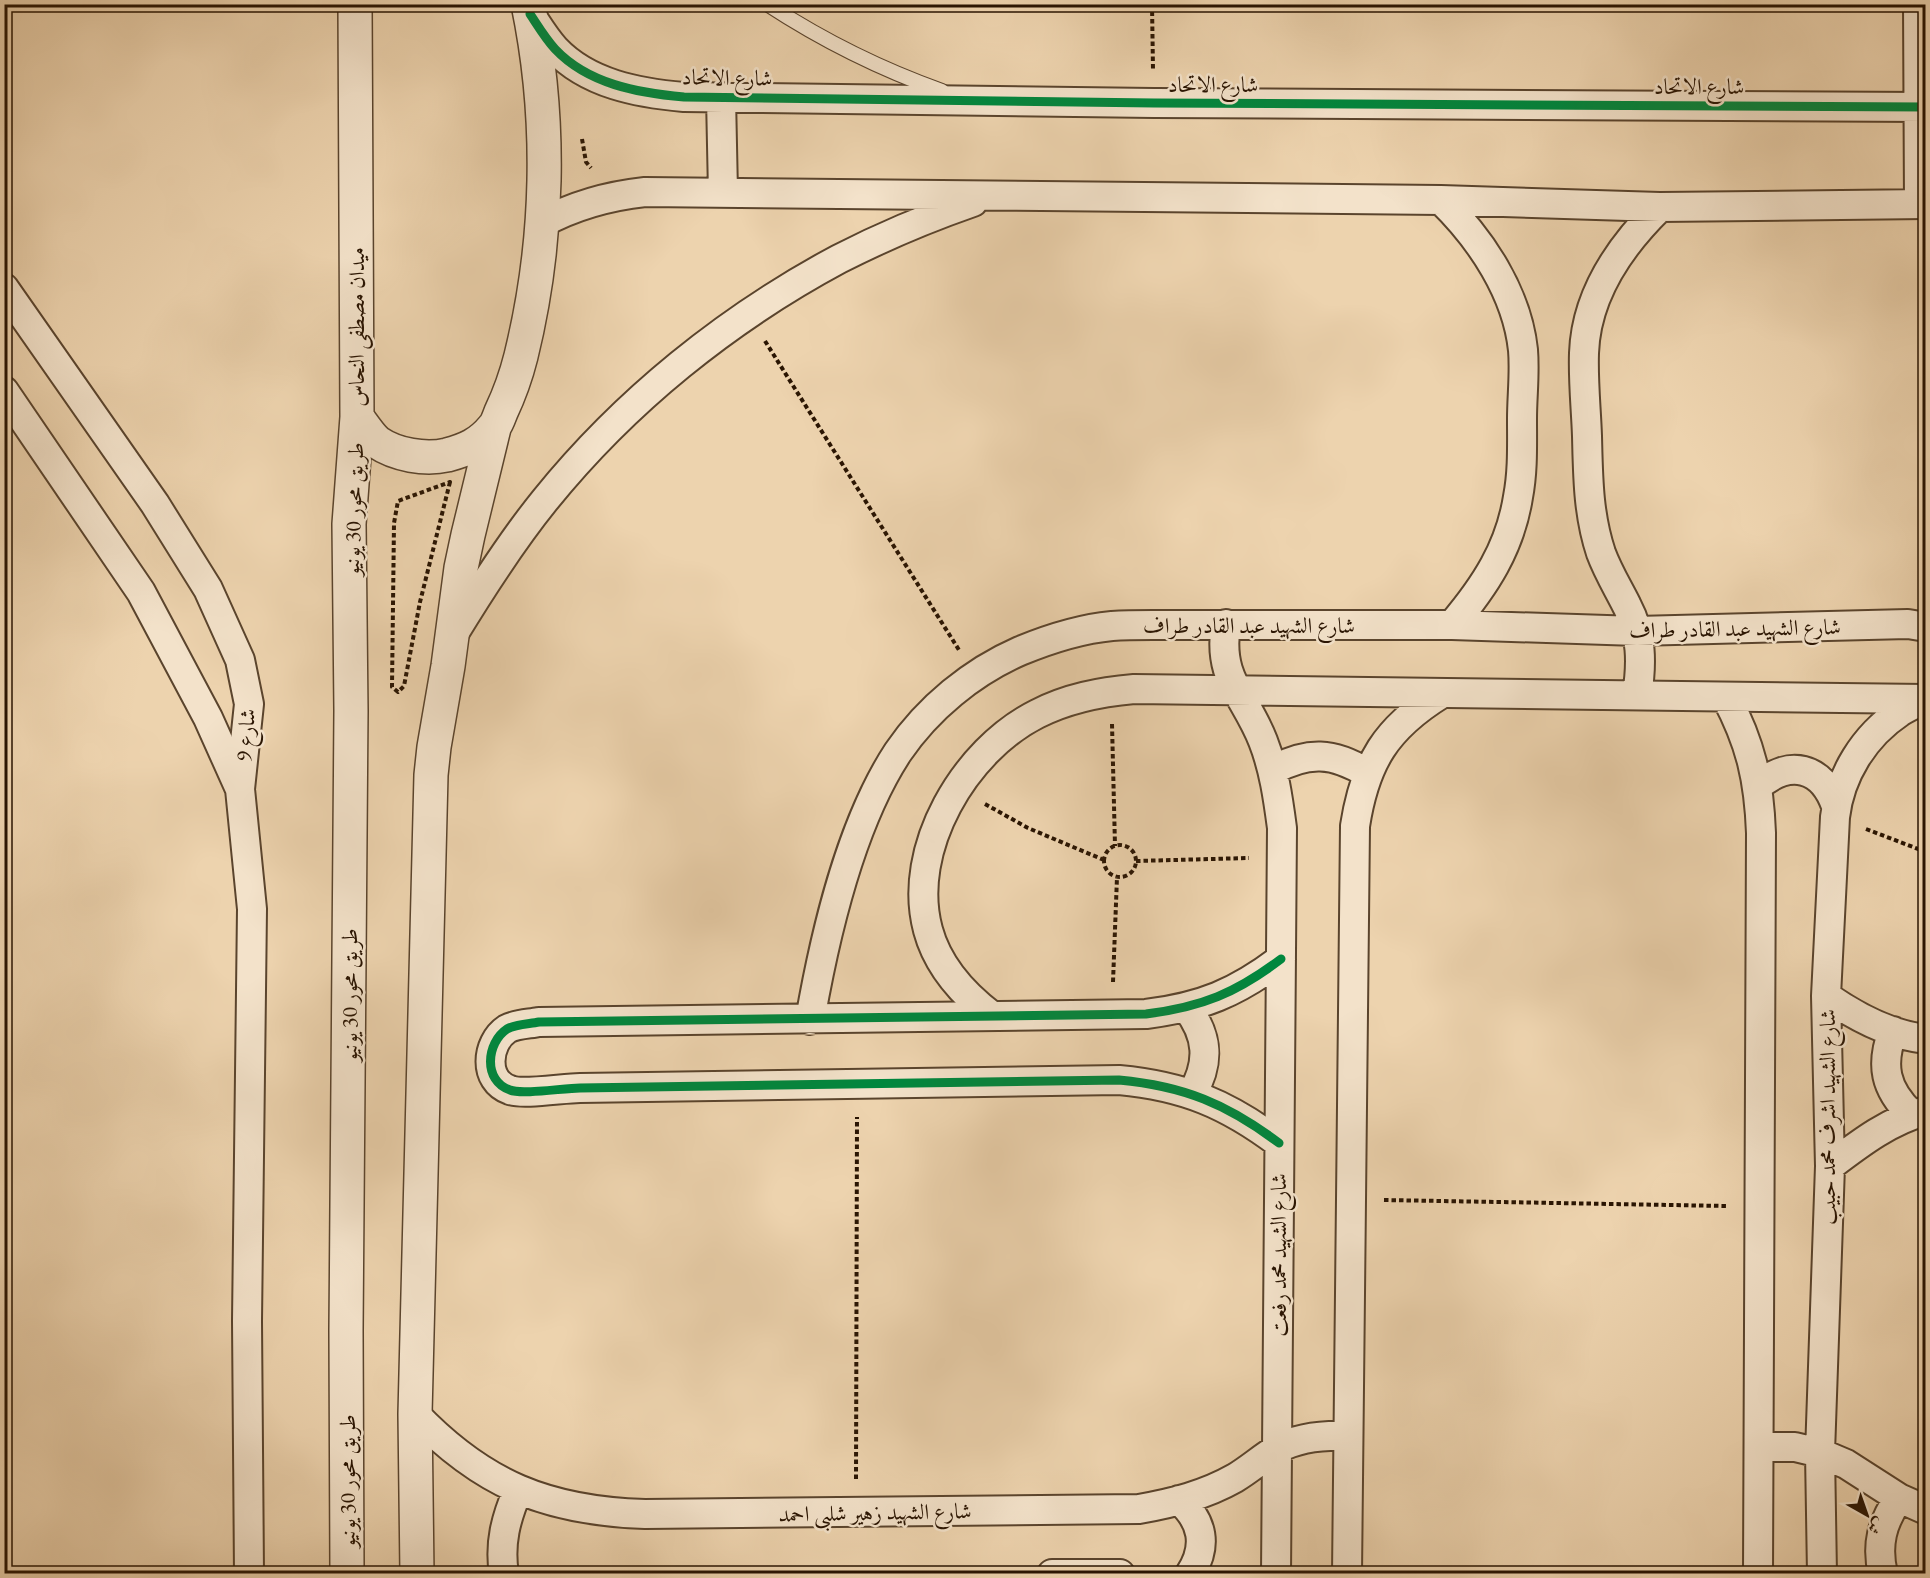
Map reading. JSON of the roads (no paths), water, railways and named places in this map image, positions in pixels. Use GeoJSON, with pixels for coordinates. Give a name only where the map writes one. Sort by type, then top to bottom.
{"type":"FeatureCollection","features":[{"type":"Feature","properties":{"kind":"street","name":"ميدان مصطفى النحاس"},"geometry":{"type":"LineString","coordinates":[[355,4],[357,417],[377,441],[406,454],[437,457],[468,450],[494,428],[514,384],[527,331],[542,223],[543,118],[529,9]]}},
{"type":"Feature","properties":{"kind":"street"},"geometry":{"type":"LineString","coordinates":[[542,223],[574,207],[599,199],[645,192],[1441,200],[1660,207],[1922,204],[1922,107],[1918,4]]}},
{"type":"Feature","properties":{"kind":"street","name":"شارع الاتحاد"},"geometry":{"type":"LineString","coordinates":[[529,9],[556,50],[578,67],[603,80],[629,89],[650,94],[684,97],[1154,103],[1922,107]]}},
{"type":"Feature","properties":{"kind":"street"},"geometry":{"type":"LineString","coordinates":[[721,97],[723,193]]}},
{"type":"Feature","properties":{"kind":"street"},"geometry":{"type":"LineString","coordinates":[[452,636],[512,544],[545,500],[581,458],[660,382],[703,347],[793,285],[840,259],[899,231],[989,196]]}},
{"type":"Feature","properties":{"kind":"street"},"geometry":{"type":"LineString","coordinates":[[1441,200],[1462,221],[1495,268],[1510,303],[1522,350],[1521,460],[1514,514],[1495,565],[1476,597],[1452,625]]}},
{"type":"Feature","properties":{"kind":"street"},"geometry":{"type":"LineString","coordinates":[[1637,695],[1641,674],[1641,652],[1637,632],[1602,555],[1593,527],[1589,497],[1584,352],[1591,315],[1608,272],[1622,249],[1660,207]]}},
{"type":"Feature","properties":{"kind":"street","name":"شارع 9"},"geometry":{"type":"LineString","coordinates":[[4,288],[155,504],[208,589],[240,660],[249,704],[240,789]]}},
{"type":"Feature","properties":{"kind":"street","name":"شارع 9"},"geometry":{"type":"LineString","coordinates":[[4,392],[141,592],[208,718],[240,789]]}},
{"type":"Feature","properties":{"kind":"street","name":"طريق محور 30 يونيو"},"geometry":{"type":"LineString","coordinates":[[347,1574],[346,1319],[351,711],[349,524],[357,417]]}},
{"type":"Feature","properties":{"kind":"street"},"geometry":{"type":"LineString","coordinates":[[417,1574],[415,1414],[431,775],[468,535],[494,428]]}},
{"type":"Feature","properties":{"kind":"street","name":"شارع الشهيد محمد رفعت"},"geometry":{"type":"LineString","coordinates":[[1226,624],[1223,640],[1228,674],[1252,715],[1264,742],[1273,770],[1282,828],[1276,1574]]}},
{"type":"Feature","properties":{"kind":"street","name":"شارع الشهيد عبد القادر طراف"},"geometry":{"type":"LineString","coordinates":[[810,1020],[817,980],[848,864],[878,788],[899,752],[921,723],[947,698],[975,676],[1005,658],[1036,644],[1111,626],[1452,625],[1637,632],[1908,624],[1926,627]]}},
{"type":"Feature","properties":{"kind":"street"},"geometry":{"type":"LineString","coordinates":[[992,1016],[970,999],[952,979],[928,930],[924,903],[925,876],[931,845],[942,815],[957,787],[988,749],[1036,714],[1067,701],[1100,692],[1134,689],[1925,699]]}},
{"type":"Feature","properties":{"kind":"street"},"geometry":{"type":"LineString","coordinates":[[1347,1574],[1355,826],[1359,799],[1380,748],[1397,727],[1418,708],[1441,694]]}},
{"type":"Feature","properties":{"kind":"street"},"geometry":{"type":"LineString","coordinates":[[1726,697],[1746,740],[1753,763],[1758,786],[1761,833],[1758,1574]]}},
{"type":"Feature","properties":{"kind":"street","name":"شارع الشهيد اشرف محمد حبيب"},"geometry":{"type":"LineString","coordinates":[[1822,1574],[1820,1453],[1830,1166],[1826,996],[1835,811],[1845,778],[1859,753],[1885,724],[1900,712],[1925,699]]}},
{"type":"Feature","properties":{"kind":"street"},"geometry":{"type":"LineString","coordinates":[[1273,770],[1287,762],[1304,757],[1321,756],[1337,758],[1368,773]]}},
{"type":"Feature","properties":{"kind":"street"},"geometry":{"type":"LineString","coordinates":[[1758,786],[1769,776],[1776,774],[1796,769],[1810,773],[1822,781],[1831,792],[1835,811]]}},
{"type":"Feature","properties":{"kind":"street"},"geometry":{"type":"LineString","coordinates":[[240,789],[252,909],[248,1321],[249,1574]]}},
{"type":"Feature","properties":{"kind":"street"},"geometry":{"type":"LineString","coordinates":[[1279,1143],[1238,1115],[1192,1094],[1168,1087],[1119,1080],[571,1088],[524,1092],[509,1090],[499,1083],[492,1072],[489,1059],[492,1046],[499,1035],[509,1028],[539,1022],[1146,1014],[1186,1007],[1218,998],[1240,987],[1281,959]]}},
{"type":"Feature","properties":{"kind":"street"},"geometry":{"type":"LineString","coordinates":[[1826,996],[1870,1023],[1893,1032],[1926,1039]]}},
{"type":"Feature","properties":{"kind":"street"},"geometry":{"type":"LineString","coordinates":[[1186,1007],[1196,1020],[1202,1035],[1204,1050],[1204,1066],[1200,1081],[1192,1094]]}},
{"type":"Feature","properties":{"kind":"street"},"geometry":{"type":"LineString","coordinates":[[1893,1032],[1886,1054],[1887,1077],[1900,1104],[1918,1113]]}},
{"type":"Feature","properties":{"kind":"street"},"geometry":{"type":"LineString","coordinates":[[1830,1166],[1874,1134],[1918,1113]]}},
{"type":"Feature","properties":{"kind":"street","name":"شارع الشهيد زهير شلبى احمد"},"geometry":{"type":"LineString","coordinates":[[415,1414],[462,1458],[518,1490],[570,1506],[613,1513],[1139,1509],[1179,1500],[1212,1489],[1235,1478],[1277,1449],[1312,1438],[1348,1436]]}},
{"type":"Feature","properties":{"kind":"street"},"geometry":{"type":"LineString","coordinates":[[1759,1447],[1795,1447],[1820,1453],[1846,1464],[1899,1498],[1926,1510]]}},
{"type":"Feature","properties":{"kind":"street"},"geometry":{"type":"LineString","coordinates":[[504,1574],[501,1559],[503,1535],[508,1512],[518,1490]]}},
{"type":"Feature","properties":{"kind":"street"},"geometry":{"type":"LineString","coordinates":[[1883,1574],[1880,1543],[1883,1527],[1899,1498]]}},
{"type":"Feature","properties":{"kind":"street"},"geometry":{"type":"LineString","coordinates":[[1179,1500],[1192,1513],[1200,1530],[1200,1554],[1190,1574]]}},
{"type":"Feature","properties":{"kind":"street"},"geometry":{"type":"LineString","coordinates":[[1052,1574],[1120,1574]]}},
{"type":"Feature","properties":{"kind":"lane"},"geometry":{"type":"LineString","coordinates":[[767,4],[849,52],[907,79],[967,101]]}}]}
